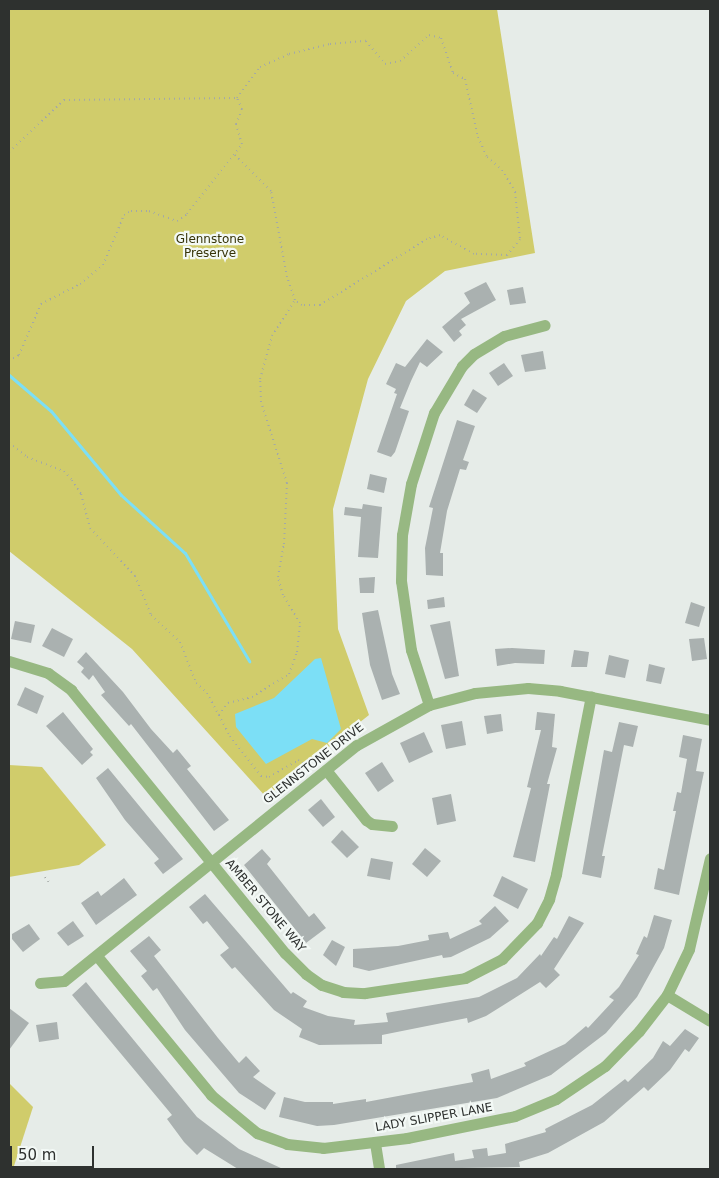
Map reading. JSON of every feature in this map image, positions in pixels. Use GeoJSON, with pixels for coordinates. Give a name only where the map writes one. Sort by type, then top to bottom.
{"type":"FeatureCollection","features":[{"type":"Feature","properties":{"kind":"street"},"geometry":{"type":"LineString","coordinates":[[429,705],[411,650],[402,600],[400,558],[411,484],[434,413],[462,366],[474,354],[504,336],[545,325]]}},
{"type":"Feature","properties":{"kind":"street","name":"AMBER STONE WAY"},"geometry":{"type":"LineString","coordinates":[[9,661],[48,673],[71,690],[285,954],[322,985],[343,992],[365,993],[465,978],[502,959],[521,943],[549,899],[591,696]]}},
{"type":"Feature","properties":{"kind":"street","name":"GLENNSTONE DRIVE"},"geometry":{"type":"LineString","coordinates":[[40,983],[64,981],[357,745],[429,705],[500,689],[560,691],[710,720]]}},
{"type":"Feature","properties":{"kind":"street"},"geometry":{"type":"LineString","coordinates":[[326,770],[366,820],[372,824],[392,826]]}},
{"type":"Feature","properties":{"kind":"street","name":"LADY SLIPPER LANE"},"geometry":{"type":"LineString","coordinates":[[97,956],[210,1096],[242,1124],[271,1139],[302,1147],[341,1148],[375,1143],[495,1122],[556,1099],[605,1066],[639,1031],[667,995],[688,949],[710,858]]}},
{"type":"Feature","properties":{"kind":"street"},"geometry":{"type":"LineString","coordinates":[[667,995],[710,1021]]}},
{"type":"Feature","properties":{"kind":"street"},"geometry":{"type":"LineString","coordinates":[[375,1143],[379,1169]]}},
{"type":"Feature","properties":{"kind":"path"},"geometry":{"type":"LineString","coordinates":[[235,155],[271,190],[287,277],[295,300],[302,304],[320,305],[427,239],[440,235],[474,254],[507,255],[520,239],[515,192],[502,170],[486,157],[478,137],[465,79],[453,73],[441,38],[436,35],[429,35],[400,61],[385,64],[366,41],[330,44],[289,54],[260,67],[237,98]]}},
{"type":"Feature","properties":{"kind":"path"},"geometry":{"type":"LineString","coordinates":[[9,152],[64,100],[237,98]]}},
{"type":"Feature","properties":{"kind":"path"},"geometry":{"type":"LineString","coordinates":[[9,361],[18,355],[41,304],[80,284],[103,265],[124,215],[131,211],[149,211],[178,222],[235,155],[242,144],[236,124],[242,109],[237,98]]}},
{"type":"Feature","properties":{"kind":"path"},"geometry":{"type":"LineString","coordinates":[[220,715],[228,703],[252,697],[289,674],[297,652],[300,623],[283,595],[278,577],[284,544],[287,483],[261,402],[260,379],[272,336],[295,300]]}},
{"type":"Feature","properties":{"kind":"path"},"geometry":{"type":"LineString","coordinates":[[9,443],[27,456],[64,471],[72,480],[81,494],[90,528],[135,576],[151,615],[180,642],[196,683],[208,693],[230,736],[261,776],[272,776],[298,760],[312,770]]}},
{"type":"Feature","properties":{"kind":"path"},"geometry":{"type":"LineString","coordinates":[[44,877],[49,882]]}},
{"type":"Feature","properties":{"kind":"green space","name":"Glennstone Preserve"},"geometry":{"type":"Polygon","coordinates":[[[9,9],[497,9],[535,253],[445,271],[406,301],[368,379],[333,509],[338,629],[369,715],[266,797],[132,649],[9,551],[9,9]]]}},
{"type":"Feature","properties":{"kind":"green space"},"geometry":{"type":"Polygon","coordinates":[[[9,765],[42,767],[106,845],[79,865],[9,877],[9,765]]]}},
{"type":"Feature","properties":{"kind":"green space"},"geometry":{"type":"Polygon","coordinates":[[[9,1083],[33,1107],[13,1169],[9,1169],[9,1083]]]}},
{"type":"Feature","properties":{"kind":"water"},"geometry":{"type":"Polygon","coordinates":[[[321,658],[341,729],[327,743],[312,739],[266,764],[236,727],[235,714],[274,698],[315,659],[321,658]]]}},
{"type":"Feature","properties":{"kind":"building"},"geometry":{"type":"Polygon","coordinates":[[[486,282],[496,300],[461,319],[466,325],[459,331],[462,335],[454,342],[442,327],[470,303],[464,293],[486,282]]]}},
{"type":"Feature","properties":{"kind":"building"},"geometry":{"type":"Polygon","coordinates":[[[523,287],[526,303],[510,305],[507,290],[523,287]]]}},
{"type":"Feature","properties":{"kind":"building"},"geometry":{"type":"Polygon","coordinates":[[[427,339],[443,352],[427,367],[420,362],[400,408],[409,411],[395,452],[391,457],[377,452],[397,394],[394,393],[396,389],[386,384],[396,363],[405,367],[427,339]]]}},
{"type":"Feature","properties":{"kind":"building"},"geometry":{"type":"Polygon","coordinates":[[[543,351],[546,369],[525,372],[521,355],[543,351]]]}},
{"type":"Feature","properties":{"kind":"building"},"geometry":{"type":"Polygon","coordinates":[[[504,363],[513,376],[498,386],[489,373],[504,363]]]}},
{"type":"Feature","properties":{"kind":"building"},"geometry":{"type":"Polygon","coordinates":[[[473,389],[487,398],[477,413],[464,405],[473,389]]]}},
{"type":"Feature","properties":{"kind":"building"},"geometry":{"type":"Polygon","coordinates":[[[457,420],[475,426],[463,460],[469,462],[466,470],[460,469],[447,511],[440,553],[443,553],[443,576],[426,575],[425,548],[433,508],[429,507],[457,420]]]}},
{"type":"Feature","properties":{"kind":"building"},"geometry":{"type":"Polygon","coordinates":[[[370,474],[387,478],[384,493],[367,489],[370,474]]]}},
{"type":"Feature","properties":{"kind":"building"},"geometry":{"type":"Polygon","coordinates":[[[363,504],[382,507],[378,558],[358,557],[361,517],[344,515],[345,507],[362,509],[363,504]]]}},
{"type":"Feature","properties":{"kind":"building"},"geometry":{"type":"Polygon","coordinates":[[[375,577],[374,593],[360,593],[359,578],[375,577]]]}},
{"type":"Feature","properties":{"kind":"building"},"geometry":{"type":"Polygon","coordinates":[[[444,597],[445,607],[428,609],[427,600],[444,597]]]}},
{"type":"Feature","properties":{"kind":"building"},"geometry":{"type":"Polygon","coordinates":[[[691,602],[705,607],[699,627],[685,623],[691,602]]]}},
{"type":"Feature","properties":{"kind":"building"},"geometry":{"type":"Polygon","coordinates":[[[378,610],[392,674],[400,694],[382,700],[370,665],[362,613],[378,610]]]}},
{"type":"Feature","properties":{"kind":"building"},"geometry":{"type":"Polygon","coordinates":[[[15,621],[35,625],[31,643],[11,639],[15,621]]]}},
{"type":"Feature","properties":{"kind":"building"},"geometry":{"type":"Polygon","coordinates":[[[450,621],[459,676],[445,679],[430,625],[450,621]]]}},
{"type":"Feature","properties":{"kind":"building"},"geometry":{"type":"Polygon","coordinates":[[[52,628],[73,639],[64,657],[42,646],[52,628]]]}},
{"type":"Feature","properties":{"kind":"building"},"geometry":{"type":"Polygon","coordinates":[[[704,638],[707,659],[692,661],[689,639],[704,638]]]}},
{"type":"Feature","properties":{"kind":"building"},"geometry":{"type":"Polygon","coordinates":[[[495,649],[545,650],[544,664],[515,663],[497,666],[495,649]]]}},
{"type":"Feature","properties":{"kind":"building"},"geometry":{"type":"Polygon","coordinates":[[[574,650],[589,652],[587,667],[571,667],[574,650]]]}},
{"type":"Feature","properties":{"kind":"building"},"geometry":{"type":"Polygon","coordinates":[[[86,652],[123,692],[151,729],[173,753],[177,749],[191,766],[187,769],[229,820],[214,831],[131,724],[129,726],[101,695],[105,692],[93,675],[89,680],[81,672],[84,668],[77,662],[86,652]]]}},
{"type":"Feature","properties":{"kind":"building"},"geometry":{"type":"Polygon","coordinates":[[[609,655],[629,660],[625,678],[605,674],[609,655]]]}},
{"type":"Feature","properties":{"kind":"building"},"geometry":{"type":"Polygon","coordinates":[[[649,664],[665,668],[661,684],[646,681],[649,664]]]}},
{"type":"Feature","properties":{"kind":"building"},"geometry":{"type":"Polygon","coordinates":[[[25,687],[44,696],[37,714],[17,705],[25,687]]]}},
{"type":"Feature","properties":{"kind":"building"},"geometry":{"type":"Polygon","coordinates":[[[63,712],[93,749],[90,752],[93,755],[82,765],[46,726],[63,712]]]}},
{"type":"Feature","properties":{"kind":"building"},"geometry":{"type":"Polygon","coordinates":[[[537,712],[555,714],[552,747],[557,748],[547,784],[550,784],[535,862],[513,857],[531,788],[527,787],[541,730],[535,730],[537,712]]]}},
{"type":"Feature","properties":{"kind":"building"},"geometry":{"type":"Polygon","coordinates":[[[501,714],[503,731],[487,734],[484,716],[501,714]]]}},
{"type":"Feature","properties":{"kind":"building"},"geometry":{"type":"Polygon","coordinates":[[[462,721],[466,745],[446,749],[441,725],[462,721]]]}},
{"type":"Feature","properties":{"kind":"building"},"geometry":{"type":"Polygon","coordinates":[[[619,722],[638,726],[633,747],[624,745],[602,856],[605,856],[601,878],[582,874],[604,750],[612,752],[619,722]]]}},
{"type":"Feature","properties":{"kind":"building"},"geometry":{"type":"Polygon","coordinates":[[[424,732],[433,752],[409,763],[400,743],[424,732]]]}},
{"type":"Feature","properties":{"kind":"building"},"geometry":{"type":"Polygon","coordinates":[[[683,735],[702,739],[696,771],[704,772],[679,895],[654,889],[658,868],[664,870],[676,811],[673,811],[677,792],[681,793],[687,759],[679,757],[683,735]]]}},
{"type":"Feature","properties":{"kind":"building"},"geometry":{"type":"Polygon","coordinates":[[[382,762],[394,781],[378,792],[365,773],[382,762]]]}},
{"type":"Feature","properties":{"kind":"building"},"geometry":{"type":"Polygon","coordinates":[[[108,768],[183,859],[163,874],[154,863],[159,859],[125,820],[96,778],[108,768]]]}},
{"type":"Feature","properties":{"kind":"building"},"geometry":{"type":"Polygon","coordinates":[[[451,794],[456,821],[437,825],[432,798],[451,794]]]}},
{"type":"Feature","properties":{"kind":"building"},"geometry":{"type":"Polygon","coordinates":[[[321,799],[335,817],[323,827],[308,810],[321,799]]]}},
{"type":"Feature","properties":{"kind":"building"},"geometry":{"type":"Polygon","coordinates":[[[342,830],[359,847],[347,858],[331,842],[342,830]]]}},
{"type":"Feature","properties":{"kind":"building"},"geometry":{"type":"Polygon","coordinates":[[[425,848],[441,861],[427,877],[412,864],[425,848]]]}},
{"type":"Feature","properties":{"kind":"building"},"geometry":{"type":"Polygon","coordinates":[[[262,849],[271,859],[267,864],[309,917],[314,913],[326,928],[306,943],[244,865],[262,849]]]}},
{"type":"Feature","properties":{"kind":"building"},"geometry":{"type":"Polygon","coordinates":[[[371,858],[393,862],[390,880],[367,876],[371,858]]]}},
{"type":"Feature","properties":{"kind":"building"},"geometry":{"type":"Polygon","coordinates":[[[502,876],[528,889],[518,909],[493,896],[502,876]]]}},
{"type":"Feature","properties":{"kind":"building"},"geometry":{"type":"Polygon","coordinates":[[[124,878],[137,895],[96,925],[81,903],[98,891],[101,896],[124,878]]]}},
{"type":"Feature","properties":{"kind":"building"},"geometry":{"type":"Polygon","coordinates":[[[205,894],[291,994],[293,992],[307,1001],[303,1007],[328,1016],[355,1020],[354,1025],[388,1022],[386,1013],[479,997],[517,978],[540,954],[541,956],[554,937],[557,939],[569,916],[584,923],[554,969],[560,975],[546,988],[540,982],[486,1016],[468,1023],[467,1018],[382,1035],[382,1044],[319,1045],[299,1037],[302,1029],[274,1010],[235,967],[232,969],[220,955],[229,948],[207,921],[203,924],[189,907],[205,894]]]}},
{"type":"Feature","properties":{"kind":"building"},"geometry":{"type":"Polygon","coordinates":[[[495,906],[509,921],[490,938],[451,957],[443,958],[442,955],[369,971],[353,967],[353,949],[398,946],[429,940],[428,935],[448,932],[450,939],[482,924],[479,921],[495,906]]]}},
{"type":"Feature","properties":{"kind":"building"},"geometry":{"type":"Polygon","coordinates":[[[654,915],[672,920],[664,948],[637,997],[606,1033],[551,1075],[497,1098],[334,1125],[317,1126],[279,1117],[284,1097],[305,1102],[333,1102],[333,1104],[366,1099],[366,1102],[473,1082],[471,1074],[489,1069],[491,1079],[526,1066],[524,1063],[565,1044],[586,1026],[588,1028],[614,1000],[609,997],[619,987],[639,955],[636,954],[644,936],[647,938],[654,915]]]}},
{"type":"Feature","properties":{"kind":"building"},"geometry":{"type":"Polygon","coordinates":[[[73,921],[84,936],[68,946],[57,933],[73,921]]]}},
{"type":"Feature","properties":{"kind":"building"},"geometry":{"type":"Polygon","coordinates":[[[29,924],[40,939],[23,952],[12,939],[12,934],[29,924]]]}},
{"type":"Feature","properties":{"kind":"building"},"geometry":{"type":"Polygon","coordinates":[[[149,936],[161,950],[154,956],[218,1038],[239,1063],[246,1056],[260,1071],[253,1077],[276,1093],[265,1110],[239,1093],[185,1030],[157,988],[153,991],[141,976],[147,971],[130,951],[149,936]]]}},
{"type":"Feature","properties":{"kind":"building"},"geometry":{"type":"Polygon","coordinates":[[[332,940],[345,947],[336,966],[323,955],[332,940]]]}},
{"type":"Feature","properties":{"kind":"building"},"geometry":{"type":"Polygon","coordinates":[[[86,982],[197,1117],[239,1149],[283,1169],[238,1169],[204,1148],[197,1155],[184,1142],[167,1119],[172,1115],[72,995],[86,982]]]}},
{"type":"Feature","properties":{"kind":"building"},"geometry":{"type":"Polygon","coordinates":[[[9,1008],[29,1023],[9,1050],[9,1008]]]}},
{"type":"Feature","properties":{"kind":"building"},"geometry":{"type":"Polygon","coordinates":[[[57,1022],[59,1039],[39,1042],[36,1025],[57,1022]]]}},
{"type":"Feature","properties":{"kind":"building"},"geometry":{"type":"Polygon","coordinates":[[[685,1029],[699,1038],[689,1052],[685,1049],[670,1070],[648,1091],[644,1087],[604,1122],[548,1153],[519,1162],[520,1167],[396,1169],[396,1165],[454,1153],[455,1161],[474,1158],[472,1150],[487,1148],[488,1156],[506,1153],[505,1144],[546,1132],[545,1129],[592,1105],[625,1079],[628,1082],[653,1058],[663,1041],[670,1046],[685,1029]]]}},
{"type":"Feature","properties":{"kind":"waterway"},"geometry":{"type":"LineString","coordinates":[[9,375],[51,411],[121,495],[185,553],[249,661]]}}]}
